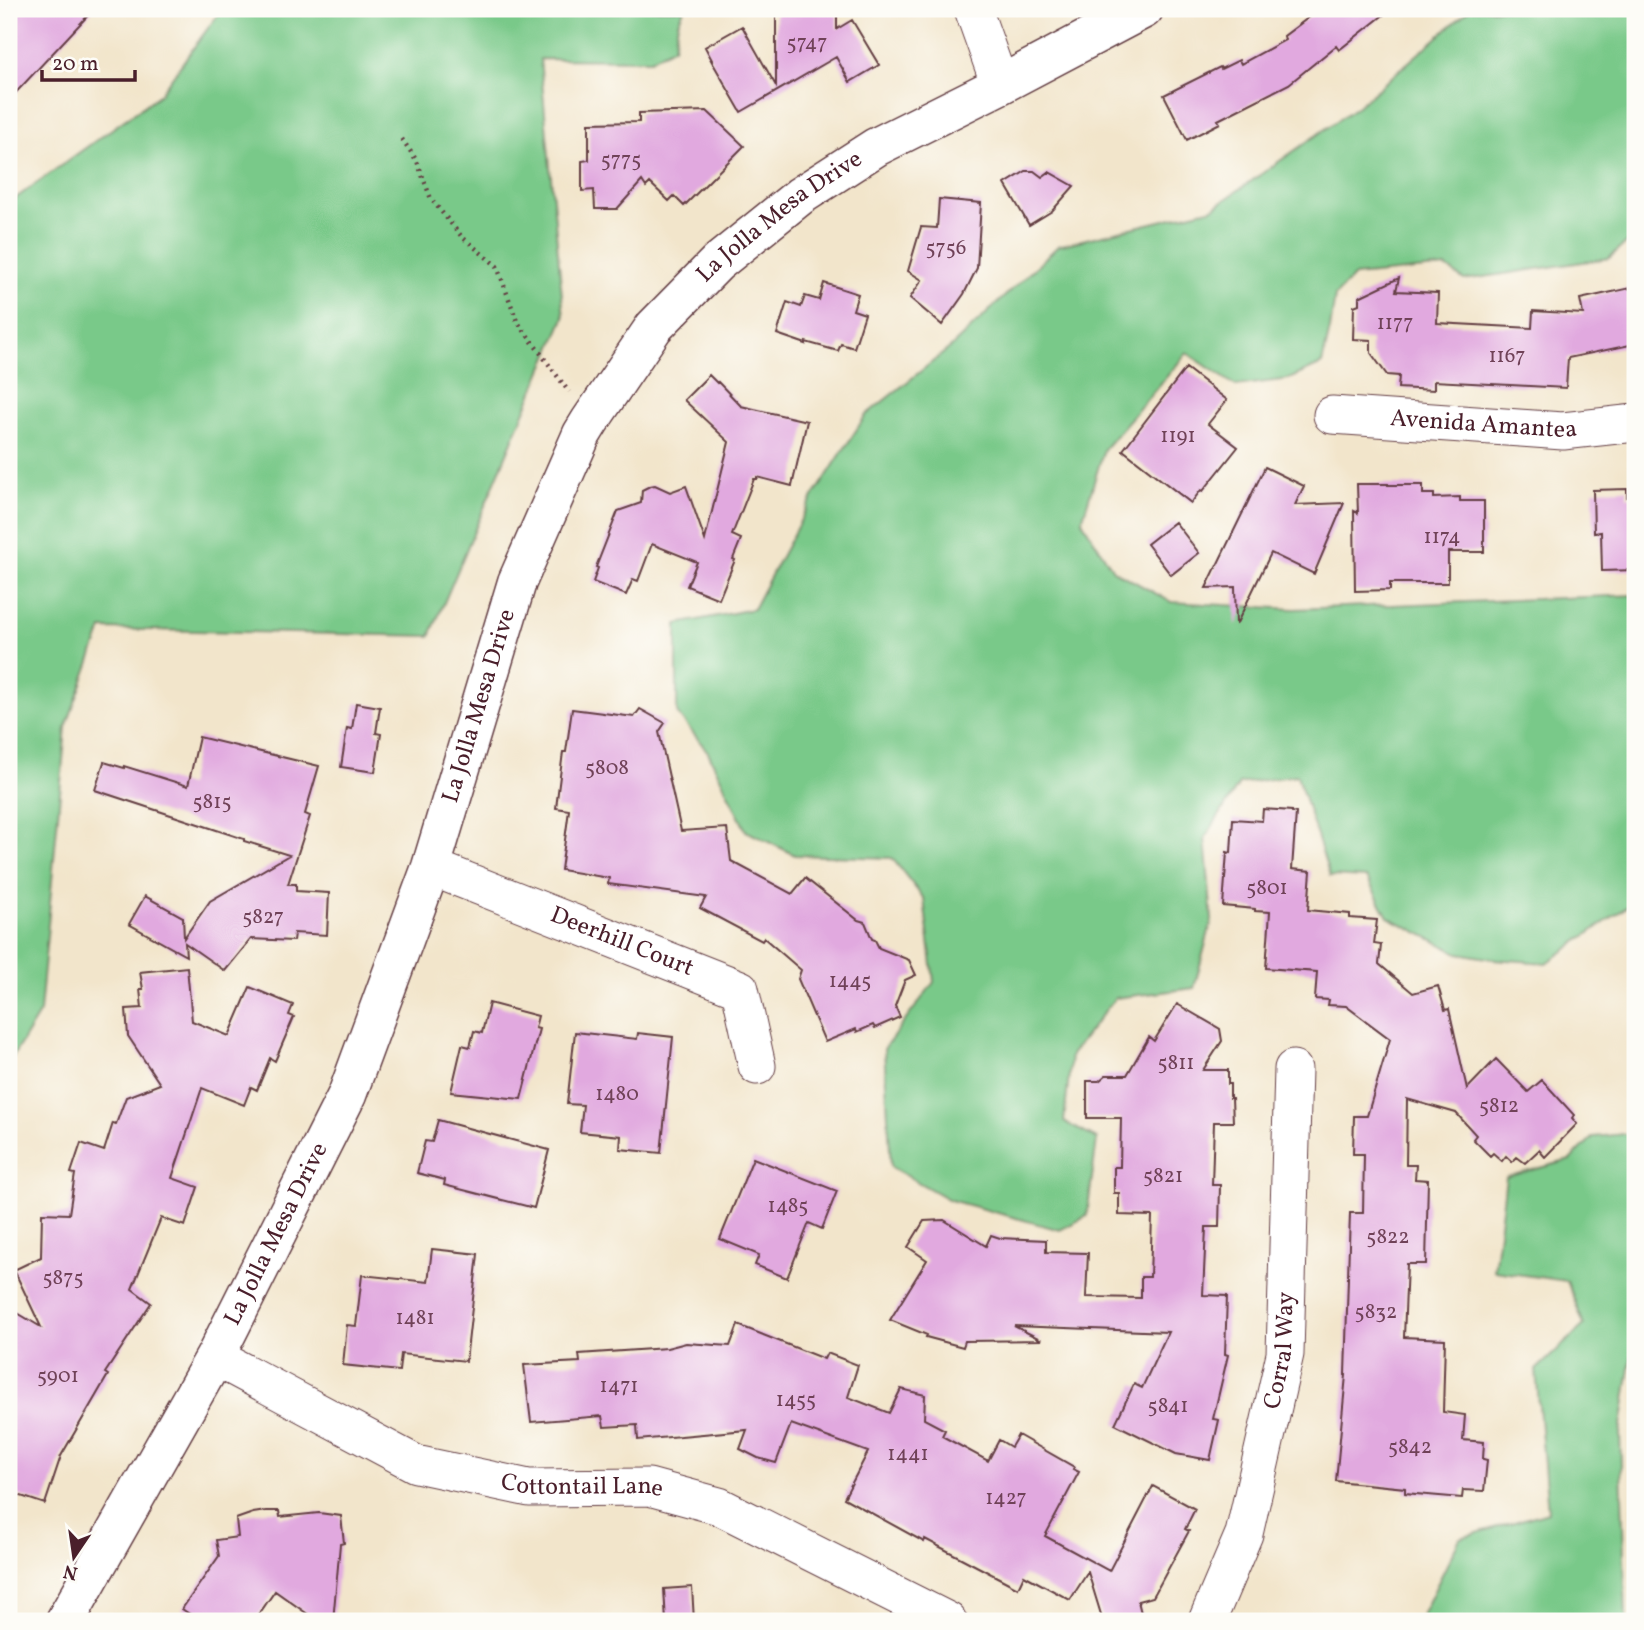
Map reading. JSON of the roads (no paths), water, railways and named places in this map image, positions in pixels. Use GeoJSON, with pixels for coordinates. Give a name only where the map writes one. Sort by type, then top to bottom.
{"type":"FeatureCollection","features":[{"type":"Feature","properties":{"kind":"street"},"geometry":{"type":"LineString","coordinates":[[973,9],[1000,85]]}},
{"type":"Feature","properties":{"kind":"street","name":"La Jolla Mesa Drive"},"geometry":{"type":"LineString","coordinates":[[65,1621],[215,1357],[347,1095],[431,867],[517,582],[590,421],[654,327],[717,263],[800,196],[876,147],[1144,9]]}},
{"type":"Feature","properties":{"kind":"street","name":"Avenida Amantea"},"geometry":{"type":"LineString","coordinates":[[1332,415],[1563,430],[1635,423]]}},
{"type":"Feature","properties":{"kind":"street","name":"Deerhill Court"},"geometry":{"type":"LineString","coordinates":[[431,867],[740,989],[757,1066]]}},
{"type":"Feature","properties":{"kind":"street","name":"Corral Way"},"geometry":{"type":"LineString","coordinates":[[1207,1621],[1244,1534],[1285,1354],[1293,1069]]}},
{"type":"Feature","properties":{"kind":"street","name":"Cottontail Lane"},"geometry":{"type":"LineString","coordinates":[[215,1357],[416,1464],[529,1488],[649,1487],[719,1506],[948,1621]]}}]}
